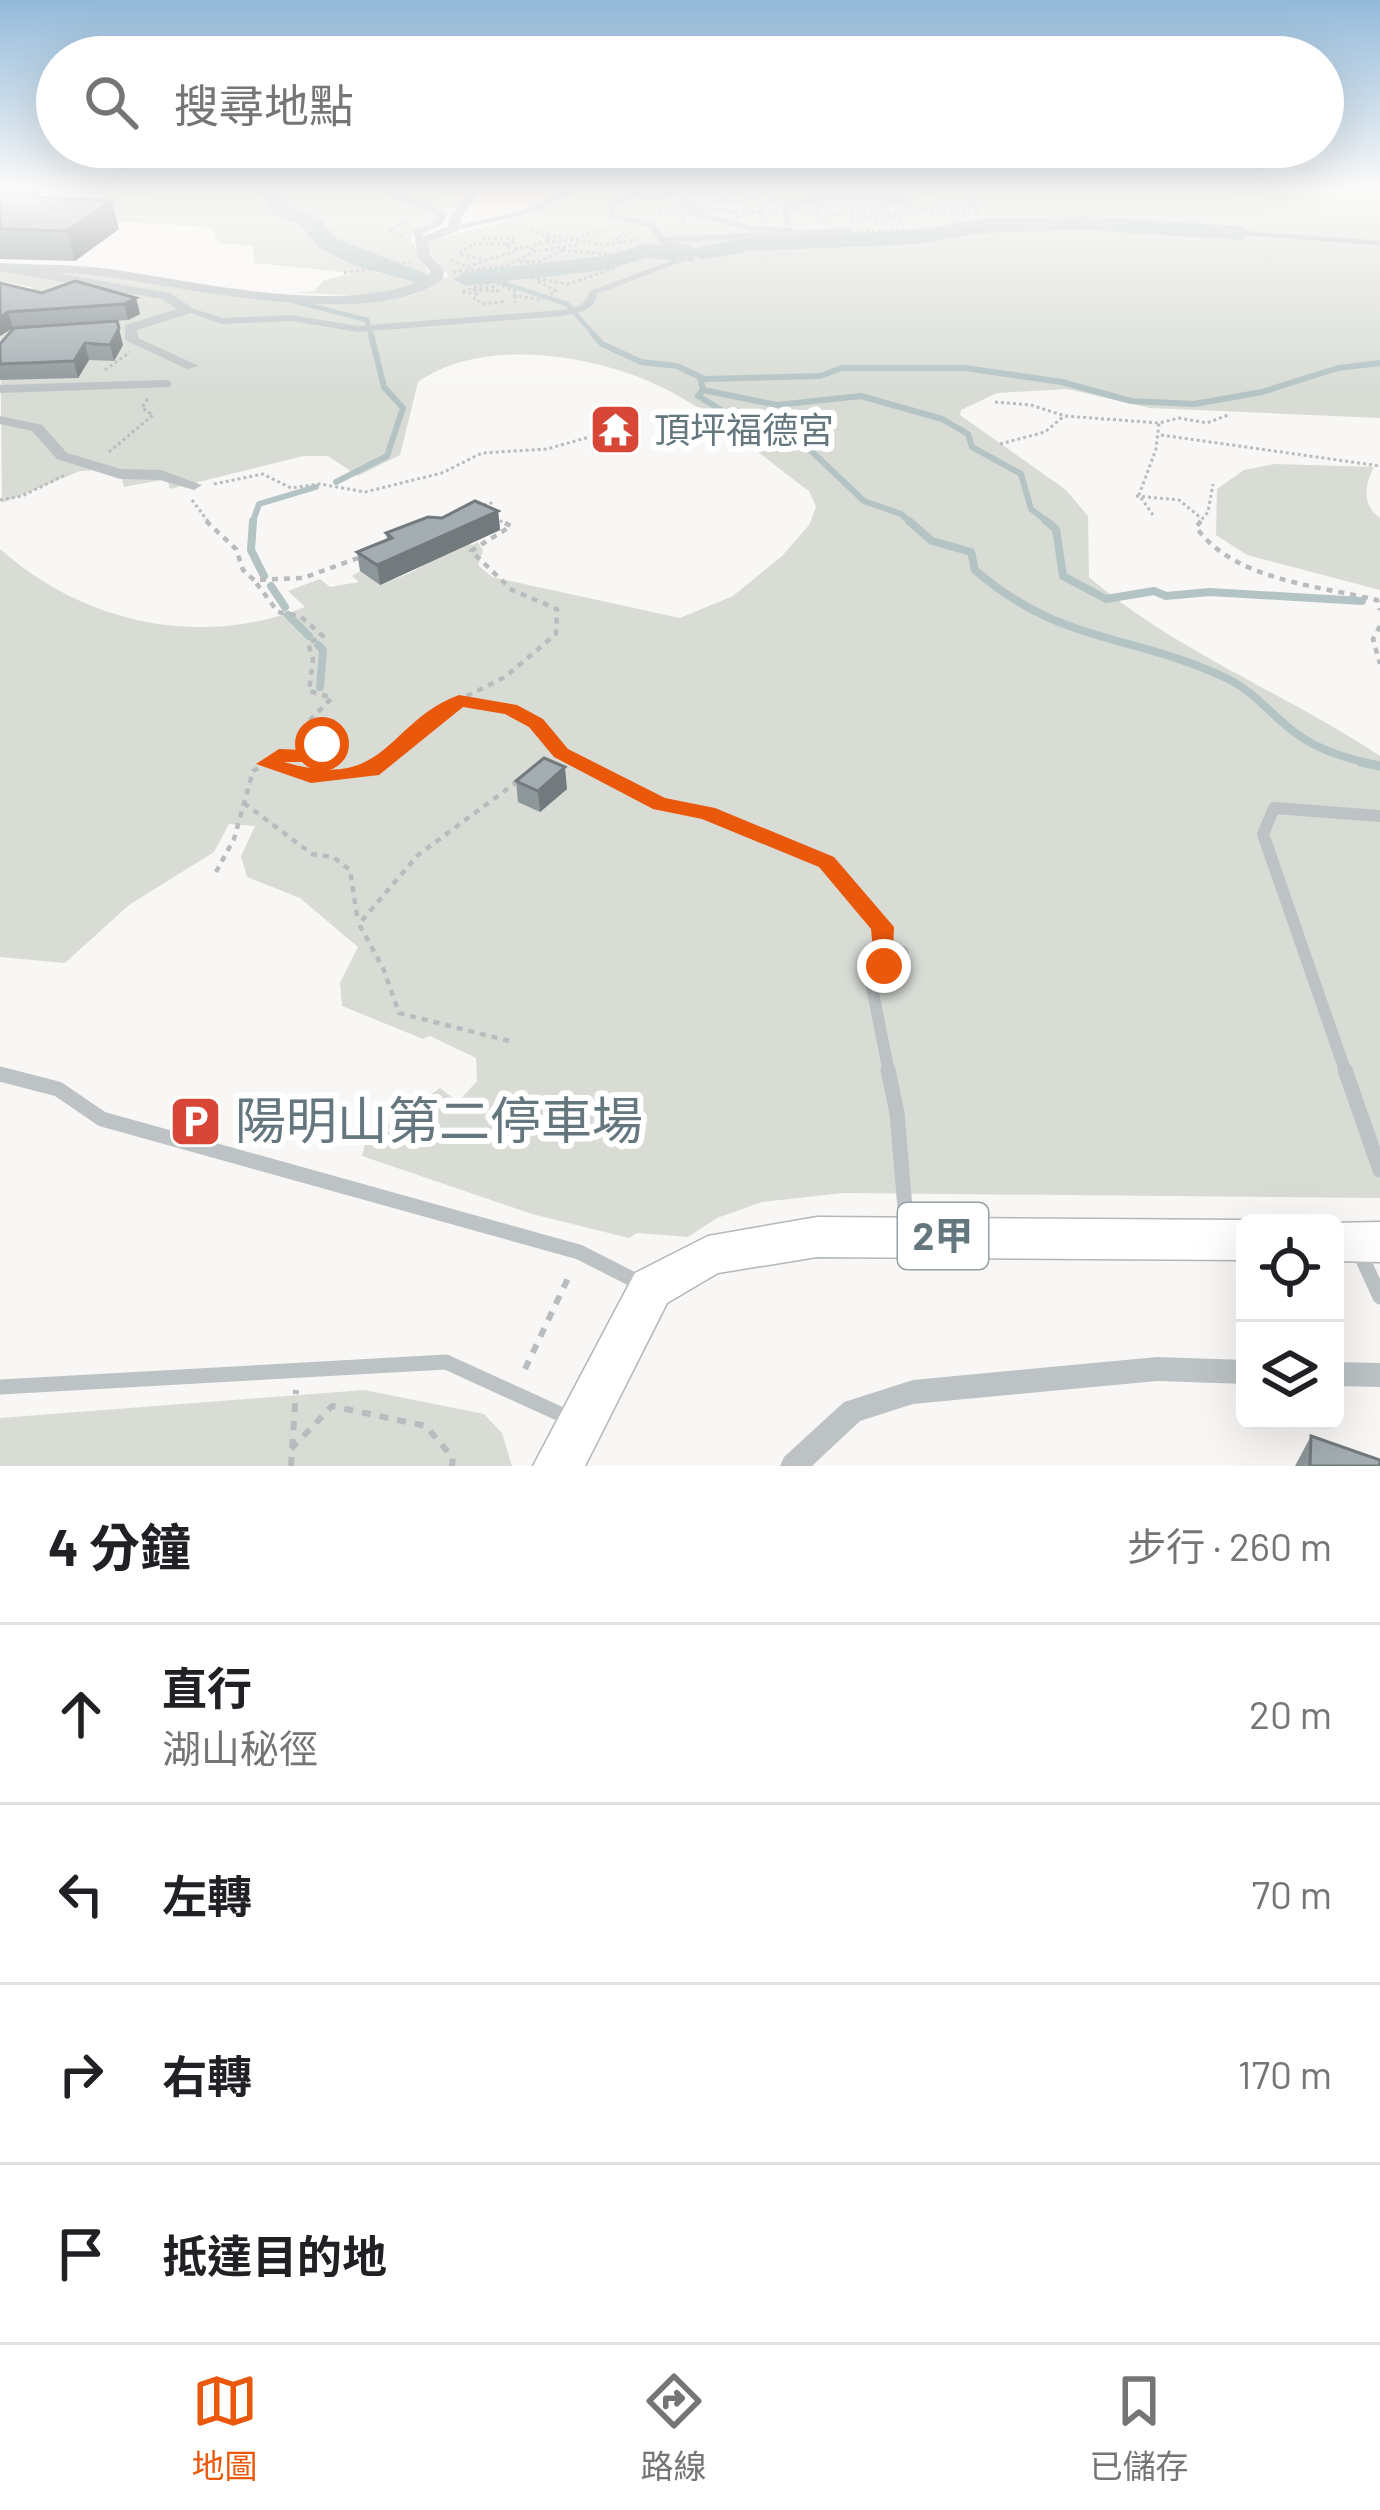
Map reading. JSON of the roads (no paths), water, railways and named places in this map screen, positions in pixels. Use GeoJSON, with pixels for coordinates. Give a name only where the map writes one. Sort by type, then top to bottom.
{"type":"FeatureCollection","features":[{"type":"Feature","properties":{"kind":"main road","name":"2甲"},"geometry":{"type":"LineString","coordinates":[[651,1288],[708,1256],[817,1237],[1236,1240]]}},
{"type":"Feature","properties":{"kind":"main road"},"geometry":{"type":"LineString","coordinates":[[568,1444],[651,1288]]}},
{"type":"Feature","properties":{"kind":"street"},"geometry":{"type":"LineString","coordinates":[[0,266],[330,298],[419,290],[433,283],[437,270],[425,257]]}},
{"type":"Feature","properties":{"kind":"street"},"geometry":{"type":"LineString","coordinates":[[0,266],[166,296],[188,310],[222,321],[292,318],[379,329],[580,310],[592,301],[593,292],[678,257]]}},
{"type":"Feature","properties":{"kind":"street"},"geometry":{"type":"LineString","coordinates":[[112,330],[188,310]]}},
{"type":"Feature","properties":{"kind":"street"},"geometry":{"type":"LineString","coordinates":[[130,328],[132,340],[192,366]]}},
{"type":"Feature","properties":{"kind":"street"},"geometry":{"type":"LineString","coordinates":[[0,389],[166,384]]}},
{"type":"Feature","properties":{"kind":"street"},"geometry":{"type":"LineString","coordinates":[[0,420],[37,428],[62,457],[120,474],[161,475],[194,485]]}},
{"type":"Feature","properties":{"kind":"street"},"geometry":{"type":"LineString","coordinates":[[793,1466],[853,1411],[913,1392],[1157,1369],[1236,1372]]}},
{"type":"Feature","properties":{"kind":"street"},"geometry":{"type":"LineString","coordinates":[[1344,1374],[1380,1376]]}},
{"type":"Feature","properties":{"kind":"lane"},"geometry":{"type":"LineString","coordinates":[[1380,816],[1274,808],[1263,834],[1380,1170]]}},
{"type":"Feature","properties":{"kind":"lane"},"geometry":{"type":"LineString","coordinates":[[903,952],[870,977],[897,1113],[907,1235]]}},
{"type":"Feature","properties":{"kind":"lane"},"geometry":{"type":"LineString","coordinates":[[0,1074],[58,1089],[102,1120],[579,1252],[651,1288]]}},
{"type":"Feature","properties":{"kind":"lane"},"geometry":{"type":"LineString","coordinates":[[1357,1242],[1380,1297]]}},
{"type":"Feature","properties":{"kind":"lane"},"geometry":{"type":"LineString","coordinates":[[0,1387],[446,1362],[483,1375],[568,1444]]}},
{"type":"Feature","properties":{"kind":"waterway"},"geometry":{"type":"LineString","coordinates":[[356,257],[424,278]]}},
{"type":"Feature","properties":{"kind":"waterway"},"geometry":{"type":"LineString","coordinates":[[465,279],[624,257]]}},
{"type":"Feature","properties":{"kind":"waterway"},"geometry":{"type":"LineString","coordinates":[[500,282],[567,304],[596,337]]}},
{"type":"Feature","properties":{"kind":"waterway"},"geometry":{"type":"LineString","coordinates":[[289,300],[367,320],[371,337]]}},
{"type":"Feature","properties":{"kind":"waterway"},"geometry":{"type":"LineString","coordinates":[[336,482],[387,456],[403,408],[384,387],[371,334]]}},
{"type":"Feature","properties":{"kind":"waterway"},"geometry":{"type":"LineString","coordinates":[[593,334],[602,344],[641,362],[677,366],[700,377]]}},
{"type":"Feature","properties":{"kind":"waterway"},"geometry":{"type":"LineString","coordinates":[[700,377],[820,376],[842,368],[965,368],[1062,382],[1131,401],[1194,404],[1262,392],[1338,368],[1380,363]]}},
{"type":"Feature","properties":{"kind":"waterway"},"geometry":{"type":"LineString","coordinates":[[700,377],[703,390]]}},
{"type":"Feature","properties":{"kind":"waterway"},"geometry":{"type":"LineString","coordinates":[[703,390],[777,405],[861,396],[942,419],[968,434],[972,447],[1021,474],[1031,509],[1050,524]]}},
{"type":"Feature","properties":{"kind":"waterway"},"geometry":{"type":"LineString","coordinates":[[703,390],[698,396],[751,428],[807,447],[864,501],[901,514],[913,524]]}},
{"type":"Feature","properties":{"kind":"waterway"},"geometry":{"type":"LineString","coordinates":[[253,521],[259,504],[316,487]]}},
{"type":"Feature","properties":{"kind":"waterway"},"geometry":{"type":"LineString","coordinates":[[253,521],[251,550],[264,576]]}},
{"type":"Feature","properties":{"kind":"waterway"},"geometry":{"type":"LineString","coordinates":[[909,521],[932,541],[971,552],[975,570],[1037,612],[1226,678],[1306,740],[1371,764]]}},
{"type":"Feature","properties":{"kind":"waterway"},"geometry":{"type":"LineString","coordinates":[[1046,521],[1056,529],[1063,576],[1106,599],[1154,591],[1166,596],[1210,592],[1362,601]]}},
{"type":"Feature","properties":{"kind":"waterway"},"geometry":{"type":"LineString","coordinates":[[271,586],[285,607]]}},
{"type":"Feature","properties":{"kind":"waterway"},"geometry":{"type":"LineString","coordinates":[[288,615],[309,636]]}},
{"type":"Feature","properties":{"kind":"waterway"},"geometry":{"type":"LineString","coordinates":[[318,645],[323,650],[320,687]]}},
{"type":"Feature","properties":{"kind":"waterway"},"geometry":{"type":"LineString","coordinates":[[1361,762],[1371,764]]}},
{"type":"Feature","properties":{"kind":"waterway"},"geometry":{"type":"LineString","coordinates":[[1371,764],[1380,766]]}},
{"type":"Feature","properties":{"kind":"place","name":"頂坪福德宮"},"geometry":{"type":"Point","coordinates":[615,430]}},
{"type":"Feature","properties":{"kind":"place","name":"陽明山第二停車場"},"geometry":{"type":"Point","coordinates":[196,1121]}}]}
